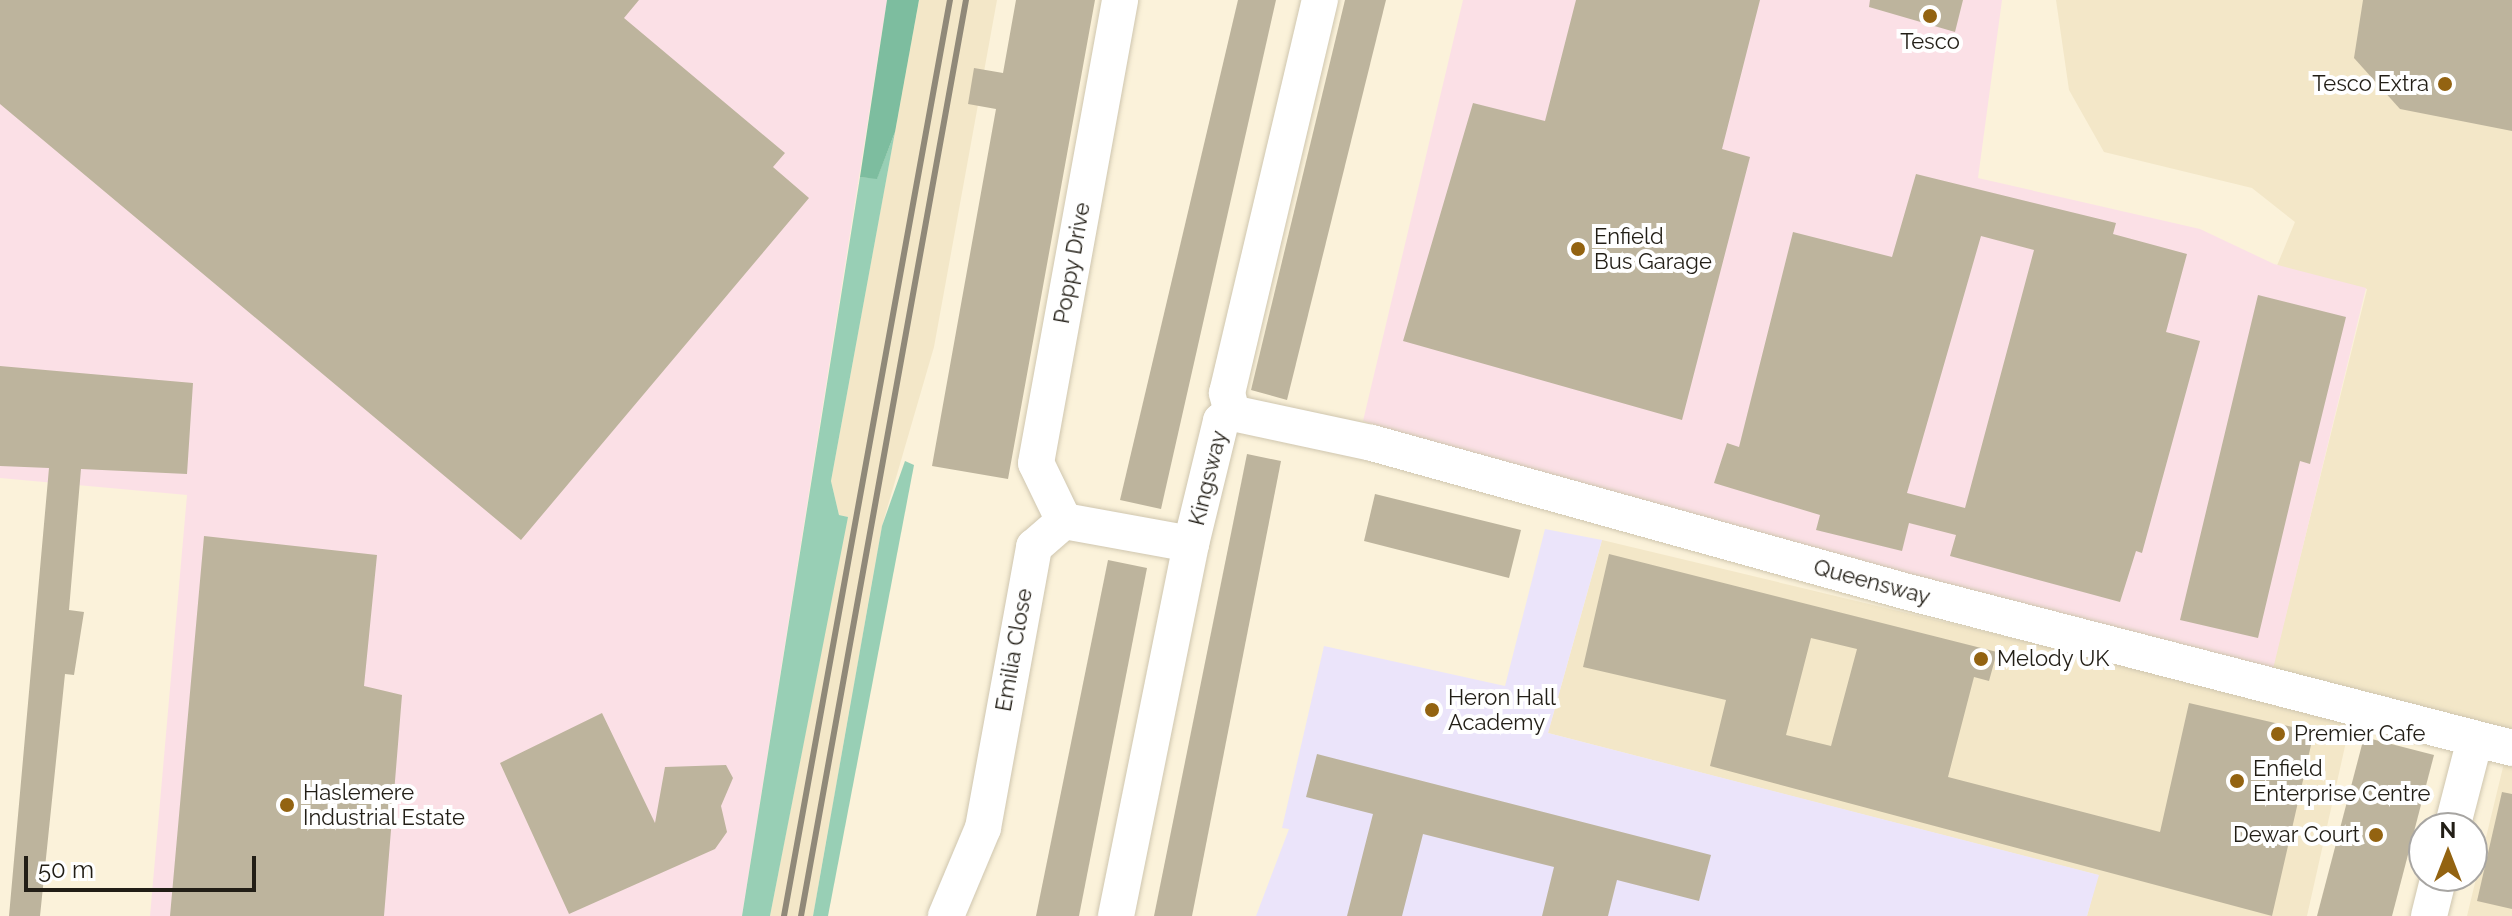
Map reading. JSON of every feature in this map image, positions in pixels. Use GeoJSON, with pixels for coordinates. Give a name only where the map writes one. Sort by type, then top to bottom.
{"type":"FeatureCollection","features":[{"type":"Feature","properties":{"kind":"street","name":"Poppy Drive"},"geometry":{"type":"LineString","coordinates":[[1064,521],[1036,463],[1120,0]]}},
{"type":"Feature","properties":{"kind":"street","name":"Kingsway"},"geometry":{"type":"LineString","coordinates":[[1116,916],[1191,544],[1221,421],[1232,413],[1227,393],[1320,0]]}},
{"type":"Feature","properties":{"kind":"street","name":"Queensway"},"geometry":{"type":"LineString","coordinates":[[1232,413],[1372,443],[2512,748]]}},
{"type":"Feature","properties":{"kind":"street"},"geometry":{"type":"LineString","coordinates":[[1064,521],[1191,544]]}},
{"type":"Feature","properties":{"kind":"street","name":"Emilia Close"},"geometry":{"type":"LineString","coordinates":[[946,916],[983,828],[1034,547],[1064,521]]}},
{"type":"Feature","properties":{"kind":"street"},"geometry":{"type":"LineString","coordinates":[[2456,812],[2475,739]]}},
{"type":"Feature","properties":{"kind":"street"},"geometry":{"type":"LineString","coordinates":[[2429,916],[2435,892]]}},
{"type":"Feature","properties":{"kind":"shaded area"},"geometry":{"type":"Polygon","coordinates":[[[0,0],[887,0],[742,916],[150,916],[187,495],[0,478],[0,0]]]}},
{"type":"Feature","properties":{"kind":"shaded area"},"geometry":{"type":"Polygon","coordinates":[[[919,0],[997,0],[934,347],[882,526],[813,916],[770,916],[847,517],[839,515],[831,481],[919,0]]]}},
{"type":"Feature","properties":{"kind":"shaded area"},"geometry":{"type":"Polygon","coordinates":[[[1463,0],[2002,0],[1978,178],[2200,229],[2274,264],[2366,288],[2272,673],[1557,482],[1363,421],[1463,0]]]}},
{"type":"Feature","properties":{"kind":"shaded area"},"geometry":{"type":"Polygon","coordinates":[[[2056,0],[2512,0],[2512,731],[2272,670],[2367,289],[2276,268],[2295,222],[2252,188],[2104,152],[2069,90],[2056,0]]]}},
{"type":"Feature","properties":{"kind":"shaded area","name":"Heron Hall Academy"},"geometry":{"type":"Polygon","coordinates":[[[1545,529],[1602,540],[1548,733],[2099,875],[2087,916],[1256,916],[1289,829],[1282,828],[1324,646],[1505,686],[1545,529]]]}},
{"type":"Feature","properties":{"kind":"shaded area"},"geometry":{"type":"Polygon","coordinates":[[[1602,540],[2312,710],[2512,750],[2512,916],[2467,916],[2473,892],[2488,892],[2488,829],[2504,763],[2350,724],[2307,916],[2087,916],[2098,875],[1548,733],[1602,540]]]}},
{"type":"Feature","properties":{"kind":"green space"},"geometry":{"type":"Polygon","coordinates":[[[887,0],[919,0],[895,132],[877,179],[860,177],[887,0]]]}},
{"type":"Feature","properties":{"kind":"green space"},"geometry":{"type":"Polygon","coordinates":[[[895,132],[831,481],[839,515],[848,517],[770,916],[742,916],[860,177],[877,178],[895,132]]]}},
{"type":"Feature","properties":{"kind":"green space"},"geometry":{"type":"Polygon","coordinates":[[[905,461],[914,465],[828,916],[813,916],[882,526],[905,461]]]}},
{"type":"Feature","properties":{"kind":"building"},"geometry":{"type":"Polygon","coordinates":[[[0,0],[639,0],[624,18],[785,153],[773,167],[809,198],[521,540],[0,104],[0,0]]]}},
{"type":"Feature","properties":{"kind":"building"},"geometry":{"type":"Polygon","coordinates":[[[1016,0],[1095,0],[1008,479],[932,466],[996,109],[968,104],[974,68],[1003,73],[1016,0]]]}},
{"type":"Feature","properties":{"kind":"building"},"geometry":{"type":"Polygon","coordinates":[[[1238,0],[1276,0],[1161,509],[1120,500],[1238,0]]]}},
{"type":"Feature","properties":{"kind":"building"},"geometry":{"type":"Polygon","coordinates":[[[1345,0],[1386,0],[1287,400],[1251,390],[1345,0]]]}},
{"type":"Feature","properties":{"kind":"building","name":"Enfield Bus Garage"},"geometry":{"type":"Polygon","coordinates":[[[1576,0],[1760,0],[1722,149],[1750,157],[1682,420],[1403,341],[1473,103],[1545,121],[1576,0]]]}},
{"type":"Feature","properties":{"kind":"building","name":"Tesco"},"geometry":{"type":"Polygon","coordinates":[[[1870,0],[1963,0],[1955,32],[1869,7],[1870,0]]]}},
{"type":"Feature","properties":{"kind":"building","name":"Tesco Extra"},"geometry":{"type":"Polygon","coordinates":[[[2363,0],[2512,0],[2512,131],[2400,109],[2354,58],[2363,0]]]}},
{"type":"Feature","properties":{"kind":"building"},"geometry":{"type":"Polygon","coordinates":[[[1916,174],[2116,223],[2113,234],[2187,254],[2166,332],[2200,341],[2142,553],[2136,551],[2120,602],[1950,556],[1956,535],[1909,523],[1902,551],[1816,530],[1820,515],[1714,483],[1727,443],[1739,447],[1793,232],[1892,257],[1916,174]],[[1981,236],[1907,493],[1965,508],[2034,250],[1981,236]]]}},
{"type":"Feature","properties":{"kind":"building"},"geometry":{"type":"Polygon","coordinates":[[[2258,295],[2346,317],[2310,464],[2300,461],[2258,638],[2180,620],[2258,295]]]}},
{"type":"Feature","properties":{"kind":"building"},"geometry":{"type":"Polygon","coordinates":[[[0,366],[193,383],[187,474],[81,469],[69,610],[84,612],[74,675],[65,674],[40,916],[9,916],[49,468],[0,466],[0,366]]]}},
{"type":"Feature","properties":{"kind":"building"},"geometry":{"type":"Polygon","coordinates":[[[1247,454],[1281,461],[1192,916],[1154,916],[1247,454]]]}},
{"type":"Feature","properties":{"kind":"building"},"geometry":{"type":"Polygon","coordinates":[[[1375,494],[1521,530],[1509,578],[1364,541],[1375,494]]]}},
{"type":"Feature","properties":{"kind":"building","name":"Haslemere Industrial Estate"},"geometry":{"type":"Polygon","coordinates":[[[204,536],[377,555],[364,686],[402,695],[384,916],[170,916],[204,536]]]}},
{"type":"Feature","properties":{"kind":"building"},"geometry":{"type":"Polygon","coordinates":[[[1609,554],[1997,652],[1989,681],[1974,677],[1948,777],[2160,832],[2189,703],[2314,732],[2272,916],[1710,766],[1726,700],[1583,667],[1609,554]],[[1811,638],[1786,735],[1831,746],[1857,649],[1811,638]]]}},
{"type":"Feature","properties":{"kind":"building"},"geometry":{"type":"Polygon","coordinates":[[[1108,560],[1147,568],[1079,916],[1036,916],[1108,560]]]}},
{"type":"Feature","properties":{"kind":"building"},"geometry":{"type":"Polygon","coordinates":[[[602,713],[655,823],[665,767],[726,765],[733,778],[721,806],[727,832],[715,849],[569,914],[500,763],[602,713]]]}},
{"type":"Feature","properties":{"kind":"building","name":"Dewar Court"},"geometry":{"type":"Polygon","coordinates":[[[2364,737],[2434,755],[2419,812],[2408,812],[2408,855],[2392,916],[2317,916],[2364,737]]]}},
{"type":"Feature","properties":{"kind":"building"},"geometry":{"type":"Polygon","coordinates":[[[1317,754],[1711,855],[1699,901],[1617,880],[1608,916],[1542,916],[1554,867],[1423,834],[1402,916],[1347,916],[1373,814],[1306,797],[1317,754]]]}},
{"type":"Feature","properties":{"kind":"building"},"geometry":{"type":"Polygon","coordinates":[[[2502,792],[2512,794],[2512,909],[2477,901],[2479,892],[2488,892],[2488,853],[2502,792]]]}},
{"type":"Feature","properties":{"kind":"railway"},"geometry":{"type":"LineString","coordinates":[[784,916],[950,0]]}},
{"type":"Feature","properties":{"kind":"railway"},"geometry":{"type":"LineString","coordinates":[[801,916],[966,0]]}},
{"type":"Feature","properties":{"kind":"place","name":"Tesco"},"geometry":{"type":"Point","coordinates":[1930,16]}},
{"type":"Feature","properties":{"kind":"place","name":"Tesco Extra"},"geometry":{"type":"Point","coordinates":[2445,84]}},
{"type":"Feature","properties":{"kind":"place","name":"Enfield Bus Garage"},"geometry":{"type":"Point","coordinates":[1578,249]}},
{"type":"Feature","properties":{"kind":"place","name":"Melody UK"},"geometry":{"type":"Point","coordinates":[1981,659]}},
{"type":"Feature","properties":{"kind":"place","name":"Heron Hall Academy"},"geometry":{"type":"Point","coordinates":[1432,710]}},
{"type":"Feature","properties":{"kind":"place","name":"Premier Cafe"},"geometry":{"type":"Point","coordinates":[2278,734]}},
{"type":"Feature","properties":{"kind":"place","name":"Enfield Enterprise Centre"},"geometry":{"type":"Point","coordinates":[2237,781]}},
{"type":"Feature","properties":{"kind":"place","name":"Haslemere Industrial Estate"},"geometry":{"type":"Point","coordinates":[287,805]}},
{"type":"Feature","properties":{"kind":"place","name":"Dewar Court"},"geometry":{"type":"Point","coordinates":[2376,835]}}]}
